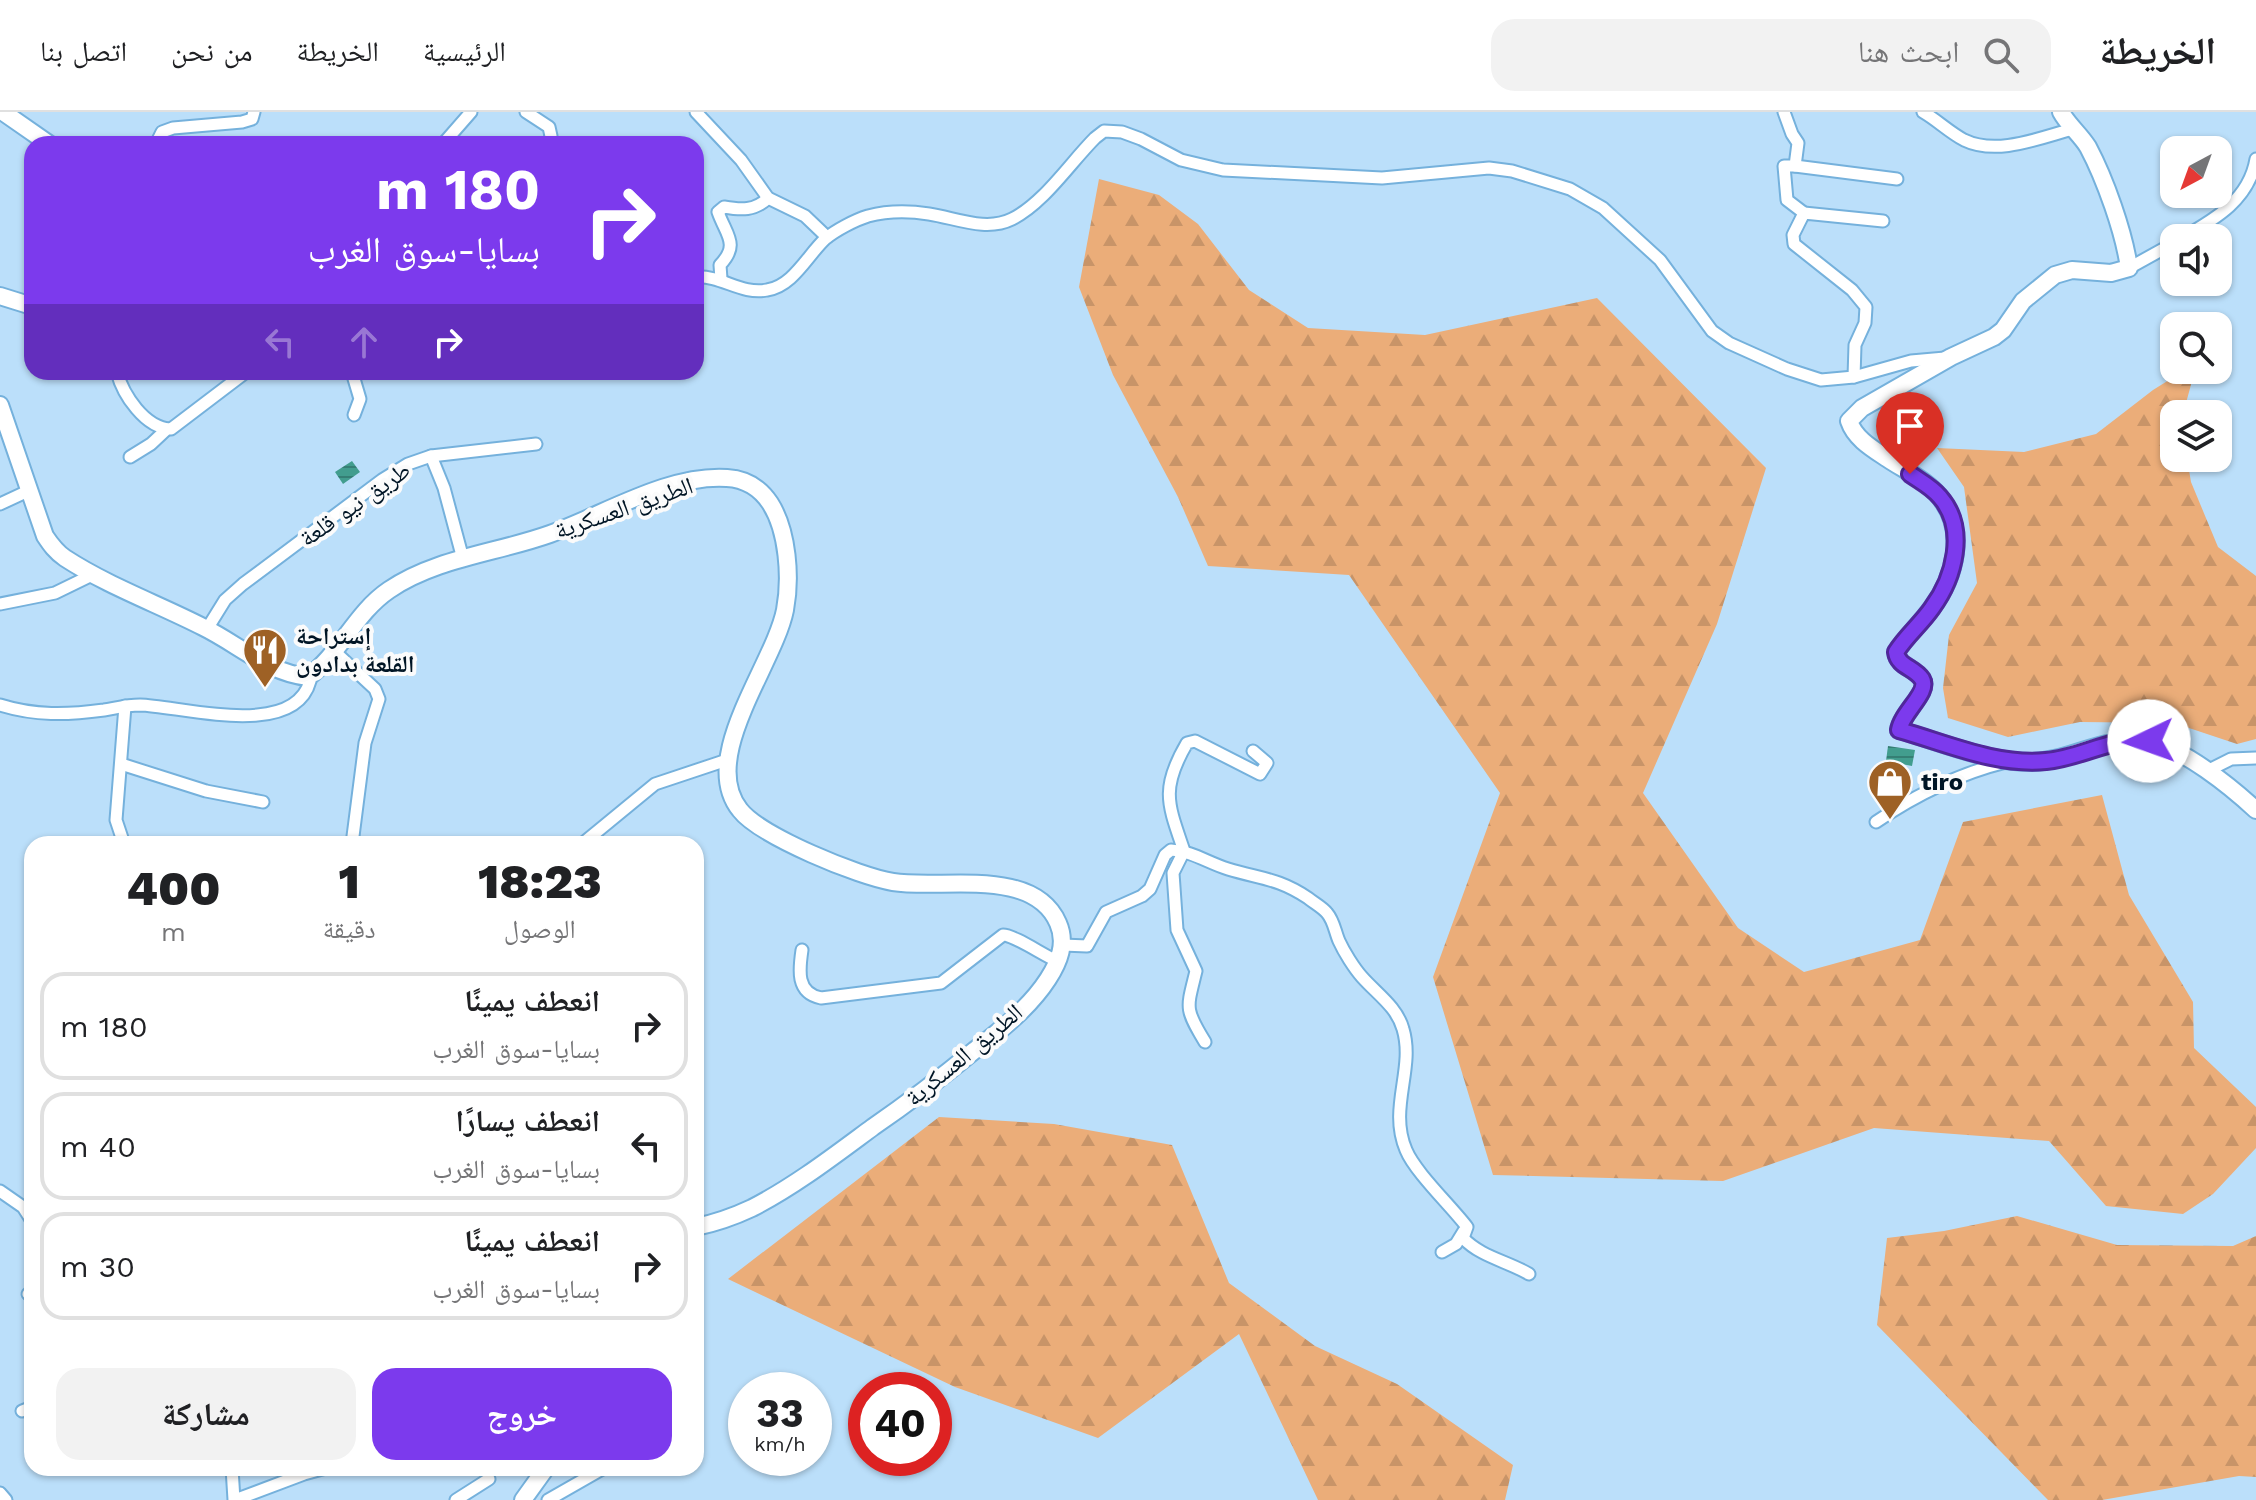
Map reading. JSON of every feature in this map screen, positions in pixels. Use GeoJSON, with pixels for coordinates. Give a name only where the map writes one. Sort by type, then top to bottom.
{"type":"FeatureCollection","features":[{"type":"Feature","properties":{"kind":"main road"},"geometry":{"type":"LineString","coordinates":[[3,112],[38,136]]}},
{"type":"Feature","properties":{"kind":"main road"},"geometry":{"type":"LineString","coordinates":[[2061,112],[2092,157],[2118,222],[2129,268],[2111,273],[2072,270],[2055,275],[2023,301],[2003,330],[1994,337],[1951,357],[1850,418],[1849,424],[1867,444],[1942,499],[1954,528],[1955,556],[1948,583],[1896,652],[1900,663],[1923,683],[1921,694],[1902,718],[1899,730],[2011,761],[2057,760],[2112,743],[2139,740],[2160,745],[2207,771],[2256,810]]}},
{"type":"Feature","properties":{"kind":"main road"},"geometry":{"type":"LineString","coordinates":[[0,296],[24,304]]}},
{"type":"Feature","properties":{"kind":"main road"},"geometry":{"type":"LineString","coordinates":[[0,405],[28,491],[51,545],[65,559],[207,629],[272,667],[308,677]]}},
{"type":"Feature","properties":{"kind":"main road","name":"الطريق العسكرية"},"geometry":{"type":"LineString","coordinates":[[308,677],[368,607],[413,576],[552,533],[636,498],[682,484],[723,477],[739,479],[754,486],[774,510],[785,541],[785,612],[741,716],[730,759],[728,775],[731,796],[744,815],[759,826],[871,877],[908,884],[987,884],[1023,892],[1043,904],[1058,920],[1063,945],[1047,981],[1022,1010],[923,1092],[752,1208],[704,1224]]}},
{"type":"Feature","properties":{"kind":"main road"},"geometry":{"type":"LineString","coordinates":[[523,1500],[540,1476]]}},
{"type":"Feature","properties":{"kind":"street"},"geometry":{"type":"LineString","coordinates":[[160,136],[173,128],[242,122],[252,119],[254,112]]}},
{"type":"Feature","properties":{"kind":"street"},"geometry":{"type":"LineString","coordinates":[[450,136],[471,112]]}},
{"type":"Feature","properties":{"kind":"street"},"geometry":{"type":"LineString","coordinates":[[526,112],[549,127],[551,136]]}},
{"type":"Feature","properties":{"kind":"street"},"geometry":{"type":"LineString","coordinates":[[696,112],[741,160],[768,198],[805,216],[827,237]]}},
{"type":"Feature","properties":{"kind":"street"},"geometry":{"type":"LineString","coordinates":[[1784,112],[1798,143],[1795,166]]}},
{"type":"Feature","properties":{"kind":"street"},"geometry":{"type":"LineString","coordinates":[[1923,112],[1978,146],[2009,144],[2073,129]]}},
{"type":"Feature","properties":{"kind":"street"},"geometry":{"type":"LineString","coordinates":[[704,278],[721,279],[746,290],[773,289],[807,262],[827,237],[855,222],[878,215],[927,214],[983,225],[1012,220],[1038,200],[1104,131],[1131,135],[1181,160],[1223,170],[1382,178],[1489,168],[1512,171],[1550,182],[1603,208],[1660,260],[1712,331],[1729,343],[1787,369],[1821,380],[1854,377],[1893,364],[1951,357]]}},
{"type":"Feature","properties":{"kind":"street"},"geometry":{"type":"LineString","coordinates":[[2204,224],[2243,194],[2252,177],[2256,159]]}},
{"type":"Feature","properties":{"kind":"street"},"geometry":{"type":"LineString","coordinates":[[1883,221],[1804,213],[1787,200],[1784,166],[1897,179]]}},
{"type":"Feature","properties":{"kind":"street"},"geometry":{"type":"LineString","coordinates":[[721,279],[720,265],[731,249],[732,241],[718,212],[724,207],[741,210],[760,206],[768,198]]}},
{"type":"Feature","properties":{"kind":"street"},"geometry":{"type":"LineString","coordinates":[[1804,213],[1793,235],[1794,244],[1852,290],[1866,307],[1865,323],[1855,345],[1854,377]]}},
{"type":"Feature","properties":{"kind":"street"},"geometry":{"type":"LineString","coordinates":[[2129,268],[2160,251]]}},
{"type":"Feature","properties":{"kind":"street"},"geometry":{"type":"LineString","coordinates":[[121,380],[131,402],[150,421],[167,429]]}},
{"type":"Feature","properties":{"kind":"street"},"geometry":{"type":"LineString","coordinates":[[130,457],[167,429],[178,426],[236,380]]}},
{"type":"Feature","properties":{"kind":"street"},"geometry":{"type":"LineString","coordinates":[[354,380],[360,399],[354,415]]}},
{"type":"Feature","properties":{"kind":"street","name":"طريق نيو قلعة"},"geometry":{"type":"LineString","coordinates":[[207,629],[225,600],[243,584],[395,471],[431,456],[536,444]]}},
{"type":"Feature","properties":{"kind":"street"},"geometry":{"type":"LineString","coordinates":[[431,456],[444,488],[463,559]]}},
{"type":"Feature","properties":{"kind":"street"},"geometry":{"type":"LineString","coordinates":[[0,504],[28,491]]}},
{"type":"Feature","properties":{"kind":"street"},"geometry":{"type":"LineString","coordinates":[[0,604],[55,593],[94,574]]}},
{"type":"Feature","properties":{"kind":"street"},"geometry":{"type":"LineString","coordinates":[[333,650],[375,689],[379,699],[365,743],[353,836]]}},
{"type":"Feature","properties":{"kind":"street"},"geometry":{"type":"LineString","coordinates":[[0,705],[58,715],[125,706],[252,717],[292,704],[308,690],[308,677]]}},
{"type":"Feature","properties":{"kind":"street"},"geometry":{"type":"LineString","coordinates":[[121,836],[116,820],[125,706]]}},
{"type":"Feature","properties":{"kind":"street"},"geometry":{"type":"LineString","coordinates":[[1205,1042],[1190,1017],[1187,1004],[1196,971],[1177,930],[1173,873],[1184,851],[1169,807],[1168,791],[1177,759],[1187,743],[1195,741],[1260,774],[1267,763],[1253,751]]}},
{"type":"Feature","properties":{"kind":"street"},"geometry":{"type":"LineString","coordinates":[[2207,771],[2231,759],[2256,758]]}},
{"type":"Feature","properties":{"kind":"street"},"geometry":{"type":"LineString","coordinates":[[592,836],[655,784],[730,759]]}},
{"type":"Feature","properties":{"kind":"street"},"geometry":{"type":"LineString","coordinates":[[1876,822],[1930,788],[1972,770],[2011,761]]}},
{"type":"Feature","properties":{"kind":"street"},"geometry":{"type":"LineString","coordinates":[[121,764],[206,791],[263,802]]}},
{"type":"Feature","properties":{"kind":"street"},"geometry":{"type":"LineString","coordinates":[[1063,945],[1087,946],[1102,916],[1111,908],[1142,896],[1150,889],[1171,850],[1184,851],[1229,869],[1288,885],[1326,911],[1340,945],[1362,977],[1395,1013],[1404,1030],[1405,1066],[1398,1104],[1405,1149],[1414,1165],[1467,1227]]}},
{"type":"Feature","properties":{"kind":"street"},"geometry":{"type":"LineString","coordinates":[[802,950],[799,969],[803,987],[811,995],[821,998],[941,983],[1003,935],[1012,936],[1022,945],[1057,961]]}},
{"type":"Feature","properties":{"kind":"street"},"geometry":{"type":"LineString","coordinates":[[0,1191],[24,1209]]}},
{"type":"Feature","properties":{"kind":"street"},"geometry":{"type":"LineString","coordinates":[[1442,1252],[1456,1244],[1467,1227]]}},
{"type":"Feature","properties":{"kind":"street"},"geometry":{"type":"LineString","coordinates":[[1467,1227],[1463,1238],[1476,1250],[1529,1274]]}},
{"type":"Feature","properties":{"kind":"street"},"geometry":{"type":"LineString","coordinates":[[232,1476],[234,1500],[299,1476]]}},
{"type":"Feature","properties":{"kind":"street"},"geometry":{"type":"LineString","coordinates":[[548,1500],[590,1476]]}},
{"type":"Feature","properties":{"kind":"street"},"geometry":{"type":"LineString","coordinates":[[456,1500],[489,1479]]}},
{"type":"Feature","properties":{"kind":"street"},"geometry":{"type":"LineString","coordinates":[[0,1493],[6,1500]]}},
{"type":"Feature","properties":{"kind":"green space"},"geometry":{"type":"Polygon","coordinates":[[[1099,179],[1159,195],[1198,224],[1249,290],[1308,328],[1425,335],[1597,298],[1766,468],[1717,624],[1643,793],[1738,928],[1804,972],[1920,940],[1963,822],[2102,795],[2129,895],[2193,1002],[2194,1048],[2256,1107],[2256,1148],[2213,1194],[2183,1214],[2106,1206],[2049,1141],[1874,1128],[1723,1181],[1493,1175],[1433,977],[1500,793],[1349,575],[1208,566],[1178,497],[1113,375],[1079,287],[1099,179]]]}},
{"type":"Feature","properties":{"kind":"green space"},"geometry":{"type":"Polygon","coordinates":[[[2163,384],[2191,384],[2187,400],[2160,400],[2160,472],[2189,472],[2218,547],[2256,576],[2256,739],[2237,744],[2174,723],[2080,722],[2008,737],[1948,718],[1943,688],[1949,635],[1977,583],[1964,487],[1937,448],[2024,452],[2096,434],[2163,384]]]}},
{"type":"Feature","properties":{"kind":"green space"},"geometry":{"type":"Polygon","coordinates":[[[939,1117],[1054,1124],[1172,1145],[1229,1283],[1315,1346],[1397,1384],[1513,1465],[1505,1500],[1318,1500],[1239,1334],[1098,1438],[955,1387],[952,1386],[952,1372],[923,1372],[728,1279],[939,1117]]]}},
{"type":"Feature","properties":{"kind":"green space"},"geometry":{"type":"Polygon","coordinates":[[[2017,1216],[2117,1245],[2233,1246],[2256,1236],[2256,1477],[2239,1476],[2102,1500],[2048,1500],[1877,1325],[1887,1238],[1944,1231],[2017,1216]]]}},
{"type":"Feature","properties":{"kind":"shaded area"},"geometry":{"type":"Polygon","coordinates":[[[352,461],[360,472],[343,484],[335,472],[352,461]]]}},
{"type":"Feature","properties":{"kind":"shaded area"},"geometry":{"type":"Polygon","coordinates":[[[1888,746],[1915,750],[1912,766],[1886,761],[1888,746]]]}},
{"type":"Feature","properties":{"kind":"place","name":"إستراحة القلعة بدادون"},"geometry":{"type":"Point","coordinates":[265,689]}},
{"type":"Feature","properties":{"kind":"place","name":"tiro"},"geometry":{"type":"Point","coordinates":[1890,821]}},
{"type":"Feature","properties":{"kind":"route"},"geometry":{"type":"LineString","coordinates":[[1910,474],[1934,491],[1947,508],[1954,528],[1955,556],[1941,596],[1895,655],[1923,683],[1921,694],[1902,718],[1899,730],[1999,759],[2031,762],[2057,760],[2112,743],[2149,741]]}}]}
